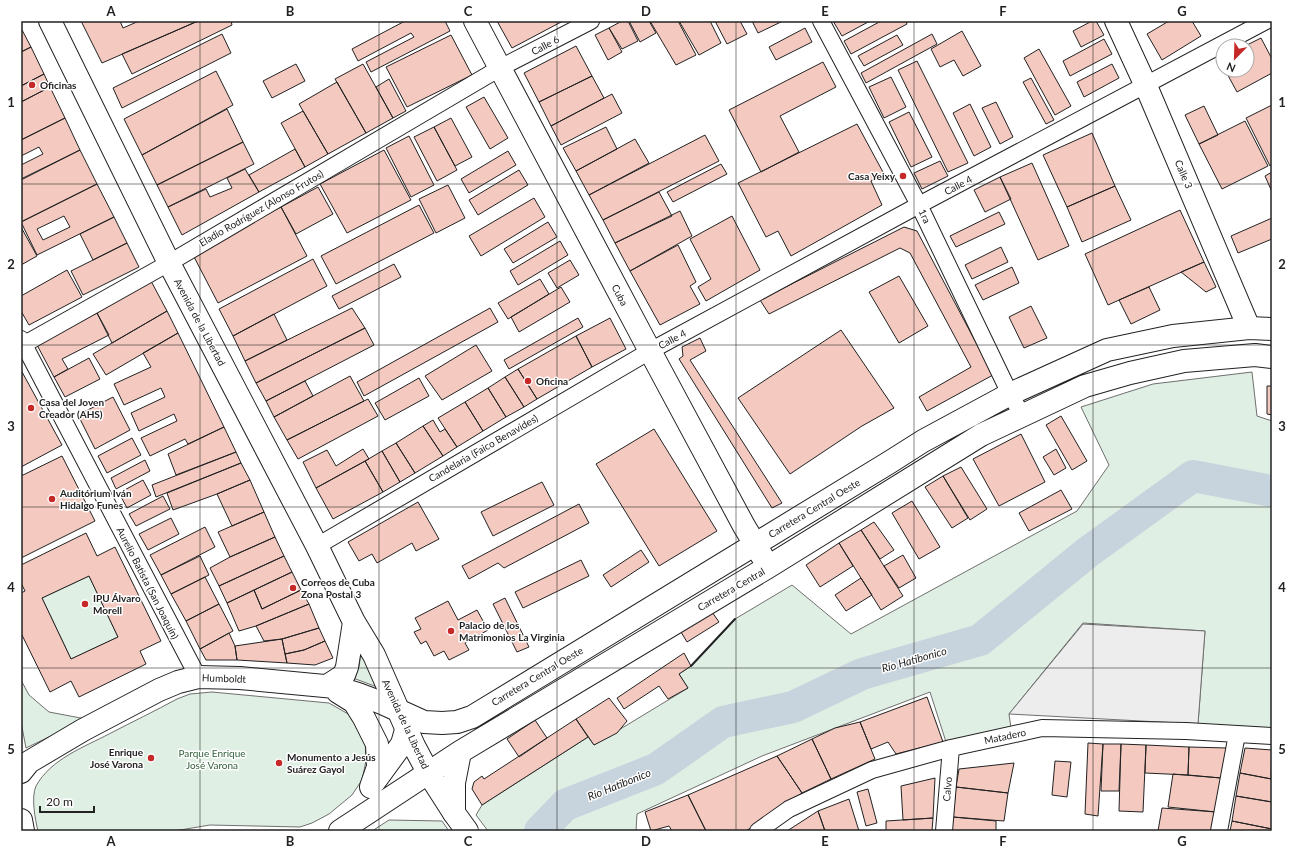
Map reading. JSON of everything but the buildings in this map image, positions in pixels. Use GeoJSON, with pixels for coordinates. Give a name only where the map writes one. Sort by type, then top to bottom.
{"type":"FeatureCollection","features":[{"type":"Feature","properties":{"kind":"main road","name":"Avenida de la Libertad"},"geometry":{"type":"LineString","coordinates":[[50,21],[169,263],[317,546],[354,622],[374,655],[402,720],[429,774],[461,822]]}},
{"type":"Feature","properties":{"kind":"main road","name":"Cuba"},"geometry":{"type":"LineString","coordinates":[[475,21],[650,351],[744,526],[756,544],[768,567]]}},
{"type":"Feature","properties":{"kind":"main road","name":"Calle 3"},"geometry":{"type":"LineString","coordinates":[[1116,21],[1146,86],[1249,328]]}},
{"type":"Feature","properties":{"kind":"main road"},"geometry":{"type":"LineString","coordinates":[[1249,328],[1272,329]]}},
{"type":"Feature","properties":{"kind":"main road","name":"Carretera Central Oeste"},"geometry":{"type":"LineString","coordinates":[[402,720],[442,723],[457,722],[472,716],[923,441],[1010,394],[1107,350],[1173,336],[1249,328]]}},
{"type":"Feature","properties":{"kind":"main road"},"geometry":{"type":"LineString","coordinates":[[768,567],[981,435],[1086,386],[1130,373],[1184,361],[1255,355],[1272,357]]}},
{"type":"Feature","properties":{"kind":"main road"},"geometry":{"type":"LineString","coordinates":[[738,514],[761,526],[781,527]]}},
{"type":"Feature","properties":{"kind":"main road","name":"Carretera Central"},"geometry":{"type":"LineString","coordinates":[[460,752],[768,567]]}},
{"type":"Feature","properties":{"kind":"main road"},"geometry":{"type":"LineString","coordinates":[[354,622],[347,667],[344,675],[327,686],[354,702],[377,744],[378,767],[371,787]]}},
{"type":"Feature","properties":{"kind":"main road","name":"Humboldt"},"geometry":{"type":"LineString","coordinates":[[21,772],[29,762],[89,727],[159,690],[178,682],[198,677],[240,678],[327,686],[358,694],[402,720]]}},
{"type":"Feature","properties":{"kind":"main road"},"geometry":{"type":"LineString","coordinates":[[339,831],[402,744],[402,720]]}},
{"type":"Feature","properties":{"kind":"main road"},"geometry":{"type":"LineString","coordinates":[[339,831],[429,774],[460,752]]}},
{"type":"Feature","properties":{"kind":"main road"},"geometry":{"type":"LineString","coordinates":[[460,752],[454,783],[461,822]]}},
{"type":"Feature","properties":{"kind":"main road"},"geometry":{"type":"LineString","coordinates":[[21,820],[23,831]]}},
{"type":"Feature","properties":{"kind":"street","name":"Calle 6"},"geometry":{"type":"LineString","coordinates":[[500,68],[591,21]]}},
{"type":"Feature","properties":{"kind":"street","name":"1ra"},"geometry":{"type":"LineString","coordinates":[[821,21],[919,205],[1010,394],[1022,415]]}},
{"type":"Feature","properties":{"kind":"street","name":"Calle 4"},"geometry":{"type":"LineString","coordinates":[[650,351],[919,205],[1146,86],[1266,21]]}},
{"type":"Feature","properties":{"kind":"street","name":"Eladio Rodríguez (Alonso Frutos)"},"geometry":{"type":"LineString","coordinates":[[22,343],[169,263],[500,68]]}},
{"type":"Feature","properties":{"kind":"street","name":"Aurelio Batista (San Joaquín)"},"geometry":{"type":"LineString","coordinates":[[22,343],[198,677]]}},
{"type":"Feature","properties":{"kind":"street","name":"Candelaria (Faico Benavides)"},"geometry":{"type":"LineString","coordinates":[[317,546],[650,351]]}},
{"type":"Feature","properties":{"kind":"street","name":"Matadero"},"geometry":{"type":"LineString","coordinates":[[758,831],[789,809],[872,770],[951,748],[1042,728],[1186,731],[1272,736]]}},
{"type":"Feature","properties":{"kind":"street"},"geometry":{"type":"LineString","coordinates":[[1219,831],[1237,734]]}},
{"type":"Feature","properties":{"kind":"street","name":"Calvo"},"geometry":{"type":"LineString","coordinates":[[944,831],[951,748]]}},
{"type":"Feature","properties":{"kind":"green space"},"geometry":{"type":"Polygon","coordinates":[[[1252,372],[1257,416],[1272,421],[1272,728],[1198,724],[1205,631],[1083,623],[1009,714],[1011,728],[947,745],[930,692],[762,756],[637,814],[636,831],[488,831],[476,815],[482,805],[588,737],[594,745],[688,688],[679,674],[691,666],[735,619],[792,585],[851,634],[1077,511],[1109,465],[1081,407],[1153,384],[1252,372]]]}},
{"type":"Feature","properties":{"kind":"green space"},"geometry":{"type":"Polygon","coordinates":[[[89,576],[118,637],[71,659],[42,598],[89,576]]]}},
{"type":"Feature","properties":{"kind":"green space"},"geometry":{"type":"Polygon","coordinates":[[[361,652],[377,687],[353,678],[359,667],[361,652]]]}},
{"type":"Feature","properties":{"kind":"green space"},"geometry":{"type":"Polygon","coordinates":[[[21,680],[29,695],[49,712],[86,719],[26,748],[21,722],[21,680]]]}},
{"type":"Feature","properties":{"kind":"green space","name":"Parque Enrique José Varona"},"geometry":{"type":"Polygon","coordinates":[[[212,692],[329,703],[350,715],[365,737],[366,761],[362,780],[352,795],[329,814],[312,823],[300,827],[210,825],[174,831],[38,831],[34,808],[34,796],[36,786],[50,768],[79,749],[177,699],[190,694],[212,692]]]}},
{"type":"Feature","properties":{"kind":"green space"},"geometry":{"type":"Polygon","coordinates":[[[389,820],[442,821],[449,831],[372,831],[389,820]]]}},
{"type":"Feature","properties":{"kind":"shaded area"},"geometry":{"type":"Polygon","coordinates":[[[1083,624],[1205,631],[1198,724],[1009,714],[1083,624]]]}},
{"type":"Feature","properties":{"kind":"waterway","name":"Río Hatibonico"},"geometry":{"type":"LineString","coordinates":[[540,831],[565,805],[656,769],[723,722],[793,707],[862,674],[980,640],[1088,552],[1193,476],[1272,491]]}},
{"type":"Feature","properties":{"kind":"wall"},"geometry":{"type":"LineString","coordinates":[[691,666],[735,619]]}},
{"type":"Feature","properties":{"kind":"place","name":"Oficinas"},"geometry":{"type":"Point","coordinates":[32,85]}},
{"type":"Feature","properties":{"kind":"place","name":"Casa Yeixy"},"geometry":{"type":"Point","coordinates":[903,176]}},
{"type":"Feature","properties":{"kind":"place","name":"Oficina"},"geometry":{"type":"Point","coordinates":[528,381]}},
{"type":"Feature","properties":{"kind":"place","name":"Casa del Joven Creador (AHS)"},"geometry":{"type":"Point","coordinates":[31,408]}},
{"type":"Feature","properties":{"kind":"place","name":"Auditórium Iván Hidalgo Funes"},"geometry":{"type":"Point","coordinates":[52,499]}},
{"type":"Feature","properties":{"kind":"place","name":"Correos de Cuba Zona Postal 3"},"geometry":{"type":"Point","coordinates":[293,588]}},
{"type":"Feature","properties":{"kind":"place","name":"IPU Álvaro Morell"},"geometry":{"type":"Point","coordinates":[85,604]}},
{"type":"Feature","properties":{"kind":"place","name":"Palacio de los Matrimonios La Virginia"},"geometry":{"type":"Point","coordinates":[451,631]}},
{"type":"Feature","properties":{"kind":"place","name":"Enrique José Varona"},"geometry":{"type":"Point","coordinates":[151,758]}},
{"type":"Feature","properties":{"kind":"place","name":"Monumento a Jesús Suárez Gayol"},"geometry":{"type":"Point","coordinates":[279,763]}}]}
